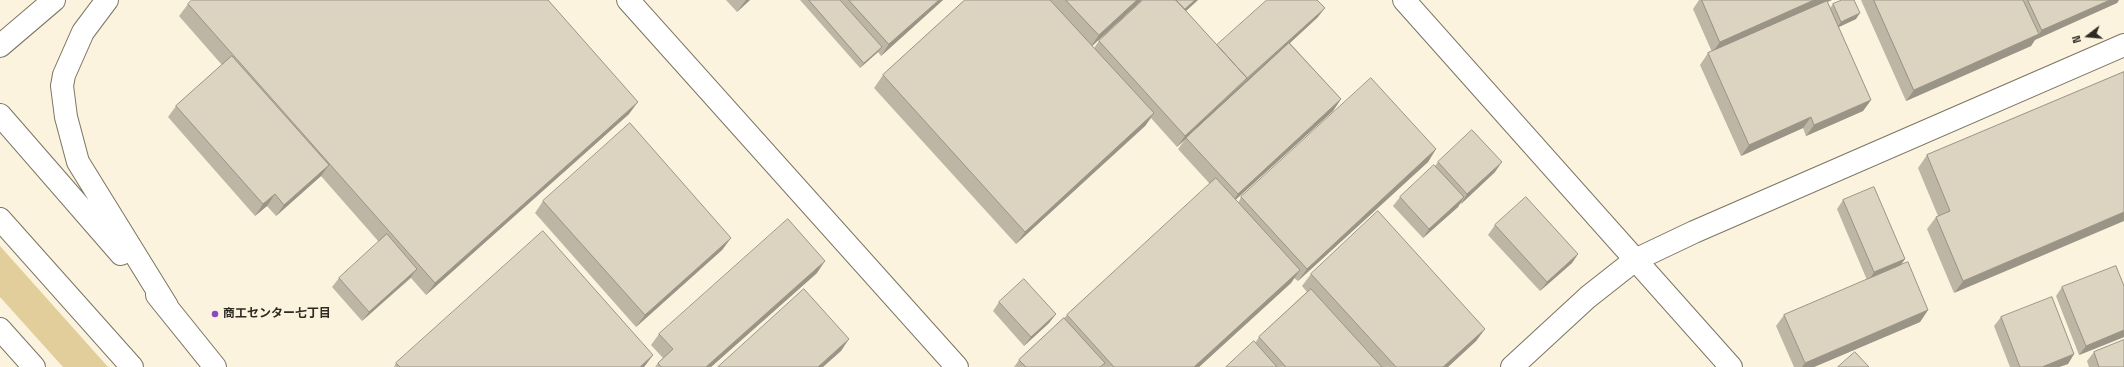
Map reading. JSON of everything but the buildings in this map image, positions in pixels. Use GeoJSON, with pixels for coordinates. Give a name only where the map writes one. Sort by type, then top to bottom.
{"type":"FeatureCollection","features":[{"type":"Feature","properties":{"kind":"street"},"geometry":{"type":"LineString","coordinates":[[0,46],[54,0]]}},
{"type":"Feature","properties":{"kind":"street"},"geometry":{"type":"LineString","coordinates":[[107,0],[83,32],[64,75],[62,86],[66,117],[78,162],[167,306]]}},
{"type":"Feature","properties":{"kind":"street"},"geometry":{"type":"LineString","coordinates":[[628,0],[957,367]]}},
{"type":"Feature","properties":{"kind":"street"},"geometry":{"type":"LineString","coordinates":[[1404,0],[1731,367]]}},
{"type":"Feature","properties":{"kind":"street"},"geometry":{"type":"LineString","coordinates":[[1512,367],[1588,297],[1635,260],[1694,232],[2124,44]]}},
{"type":"Feature","properties":{"kind":"street"},"geometry":{"type":"LineString","coordinates":[[0,115],[167,306],[215,367]]}},
{"type":"Feature","properties":{"kind":"street"},"geometry":{"type":"LineString","coordinates":[[0,219],[132,367]]}},
{"type":"Feature","properties":{"kind":"street"},"geometry":{"type":"LineString","coordinates":[[0,329],[34,367]]}},
{"type":"Feature","properties":{"kind":"shaded area"},"geometry":{"type":"Polygon","coordinates":[[[0,246],[108,367],[63,367],[0,297],[0,246]]]}},
{"type":"Feature","properties":{"kind":"place","name":"商工センター七丁目"},"geometry":{"type":"Point","coordinates":[215,314]}}]}
